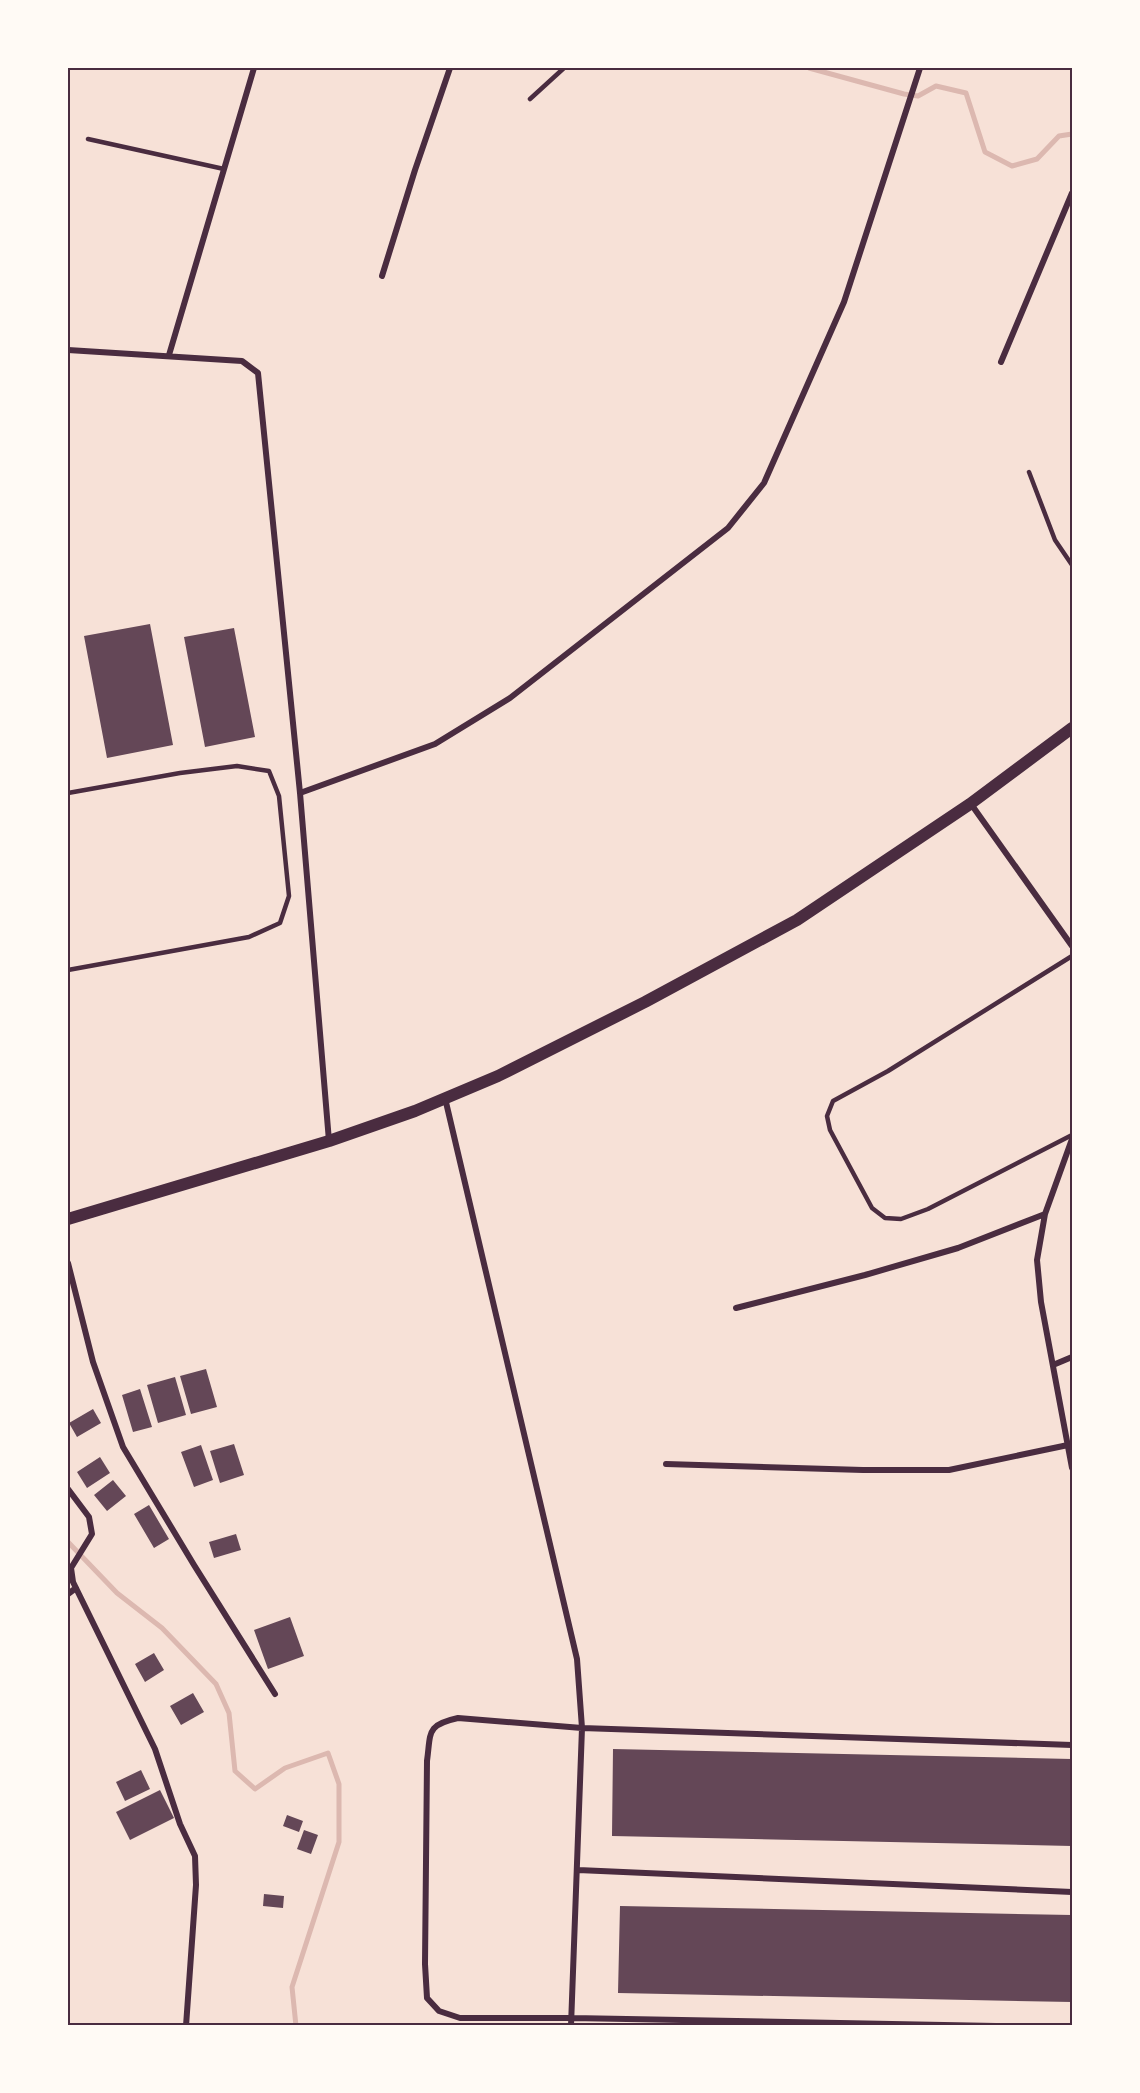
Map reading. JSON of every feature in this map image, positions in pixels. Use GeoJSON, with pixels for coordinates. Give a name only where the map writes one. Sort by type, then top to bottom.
{"type":"FeatureCollection","features":[{"type":"Feature","properties":{"kind":"main road"},"geometry":{"type":"LineString","coordinates":[[68,1219],[329,1141],[415,1111],[498,1076],[571,1040],[797,920],[970,804],[1072,728]]}},
{"type":"Feature","properties":{"kind":"street"},"geometry":{"type":"LineString","coordinates":[[169,355],[254,68]]}},
{"type":"Feature","properties":{"kind":"street"},"geometry":{"type":"LineString","coordinates":[[382,276],[450,68]]}},
{"type":"Feature","properties":{"kind":"street"},"geometry":{"type":"LineString","coordinates":[[300,793],[435,744],[510,698],[728,528],[764,483],[843,302],[920,68]]}},
{"type":"Feature","properties":{"kind":"street"},"geometry":{"type":"LineString","coordinates":[[1001,362],[1072,193]]}},
{"type":"Feature","properties":{"kind":"street"},"geometry":{"type":"LineString","coordinates":[[68,350],[242,361],[258,373],[300,793],[329,1141]]}},
{"type":"Feature","properties":{"kind":"street"},"geometry":{"type":"LineString","coordinates":[[970,804],[1072,946]]}},
{"type":"Feature","properties":{"kind":"street"},"geometry":{"type":"LineString","coordinates":[[445,1098],[577,1659],[582,1728],[571,2025]]}},
{"type":"Feature","properties":{"kind":"street"},"geometry":{"type":"LineString","coordinates":[[1072,1137],[1046,1214],[1037,1260],[1041,1302],[1072,1466]]}},
{"type":"Feature","properties":{"kind":"street"},"geometry":{"type":"LineString","coordinates":[[736,1308],[865,1275],[958,1248],[1046,1214]]}},
{"type":"Feature","properties":{"kind":"street"},"geometry":{"type":"LineString","coordinates":[[68,1263],[93,1362],[123,1447],[275,1694]]}},
{"type":"Feature","properties":{"kind":"street"},"geometry":{"type":"LineString","coordinates":[[1053,1365],[1072,1357]]}},
{"type":"Feature","properties":{"kind":"street"},"geometry":{"type":"LineString","coordinates":[[666,1464],[863,1470],[950,1470],[1068,1444]]}},
{"type":"Feature","properties":{"kind":"street"},"geometry":{"type":"LineString","coordinates":[[68,1489],[89,1517],[92,1534],[71,1568],[76,1588],[154,1749],[180,1824],[195,1856],[196,1879],[186,2025]]}},
{"type":"Feature","properties":{"kind":"street"},"geometry":{"type":"LineString","coordinates":[[68,1594],[76,1588]]}},
{"type":"Feature","properties":{"kind":"street"},"geometry":{"type":"LineString","coordinates":[[996,2025],[460,2018],[439,2011],[427,1998],[425,1964],[427,1761],[432,1732],[440,1722],[458,1718],[582,1728],[1072,1745]]}},
{"type":"Feature","properties":{"kind":"street"},"geometry":{"type":"LineString","coordinates":[[578,1870],[1072,1892]]}},
{"type":"Feature","properties":{"kind":"lane"},"geometry":{"type":"LineString","coordinates":[[530,99],[564,68]]}},
{"type":"Feature","properties":{"kind":"lane"},"geometry":{"type":"LineString","coordinates":[[88,139],[224,169]]}},
{"type":"Feature","properties":{"kind":"lane"},"geometry":{"type":"LineString","coordinates":[[1029,472],[1055,540],[1072,565]]}},
{"type":"Feature","properties":{"kind":"lane"},"geometry":{"type":"LineString","coordinates":[[68,793],[180,773],[237,766],[269,771],[279,796],[289,896],[280,923],[249,937],[68,970]]}},
{"type":"Feature","properties":{"kind":"lane"},"geometry":{"type":"LineString","coordinates":[[1072,956],[888,1071],[833,1101],[827,1116],[830,1130],[873,1208],[885,1218],[901,1219],[928,1209],[1072,1137]]}},
{"type":"Feature","properties":{"kind":"building"},"geometry":{"type":"Polygon","coordinates":[[[150,624],[173,745],[107,758],[84,636],[150,624]]]}},
{"type":"Feature","properties":{"kind":"building"},"geometry":{"type":"Polygon","coordinates":[[[234,628],[255,737],[205,747],[184,637],[234,628]]]}},
{"type":"Feature","properties":{"kind":"building"},"geometry":{"type":"Polygon","coordinates":[[[206,1369],[217,1407],[191,1414],[180,1376],[206,1369]]]}},
{"type":"Feature","properties":{"kind":"building"},"geometry":{"type":"Polygon","coordinates":[[[175,1377],[186,1415],[158,1423],[147,1385],[175,1377]]]}},
{"type":"Feature","properties":{"kind":"building"},"geometry":{"type":"Polygon","coordinates":[[[140,1389],[152,1427],[133,1432],[122,1395],[140,1389]]]}},
{"type":"Feature","properties":{"kind":"building"},"geometry":{"type":"Polygon","coordinates":[[[93,1409],[101,1423],[77,1437],[69,1423],[93,1409]]]}},
{"type":"Feature","properties":{"kind":"building"},"geometry":{"type":"Polygon","coordinates":[[[234,1444],[244,1475],[220,1483],[210,1451],[234,1444]]]}},
{"type":"Feature","properties":{"kind":"building"},"geometry":{"type":"Polygon","coordinates":[[[201,1445],[213,1480],[194,1487],[181,1452],[201,1445]]]}},
{"type":"Feature","properties":{"kind":"building"},"geometry":{"type":"Polygon","coordinates":[[[100,1457],[110,1473],[87,1488],[77,1472],[100,1457]]]}},
{"type":"Feature","properties":{"kind":"building"},"geometry":{"type":"Polygon","coordinates":[[[113,1480],[126,1496],[107,1511],[94,1495],[113,1480]]]}},
{"type":"Feature","properties":{"kind":"building"},"geometry":{"type":"Polygon","coordinates":[[[149,1505],[169,1539],[154,1548],[134,1514],[149,1505]]]}},
{"type":"Feature","properties":{"kind":"building"},"geometry":{"type":"Polygon","coordinates":[[[236,1534],[241,1550],[214,1558],[209,1542],[236,1534]]]}},
{"type":"Feature","properties":{"kind":"building"},"geometry":{"type":"Polygon","coordinates":[[[290,1617],[304,1656],[268,1669],[254,1630],[290,1617]]]}},
{"type":"Feature","properties":{"kind":"building"},"geometry":{"type":"Polygon","coordinates":[[[154,1653],[164,1670],[145,1682],[135,1664],[154,1653]]]}},
{"type":"Feature","properties":{"kind":"building"},"geometry":{"type":"Polygon","coordinates":[[[193,1693],[204,1712],[181,1725],[170,1706],[193,1693]]]}},
{"type":"Feature","properties":{"kind":"building"},"geometry":{"type":"Polygon","coordinates":[[[613,1749],[1072,1759],[1072,1846],[612,1836],[613,1749]]]}},
{"type":"Feature","properties":{"kind":"building"},"geometry":{"type":"Polygon","coordinates":[[[141,1770],[150,1789],[125,1801],[116,1782],[141,1770]]]}},
{"type":"Feature","properties":{"kind":"building"},"geometry":{"type":"Polygon","coordinates":[[[160,1790],[174,1818],[130,1840],[116,1812],[160,1790]]]}},
{"type":"Feature","properties":{"kind":"building"},"geometry":{"type":"Polygon","coordinates":[[[287,1815],[303,1821],[299,1832],[283,1826],[287,1815]]]}},
{"type":"Feature","properties":{"kind":"building"},"geometry":{"type":"Polygon","coordinates":[[[304,1830],[318,1835],[311,1854],[297,1849],[304,1830]]]}},
{"type":"Feature","properties":{"kind":"building"},"geometry":{"type":"Polygon","coordinates":[[[264,1894],[284,1896],[283,1908],[263,1906],[264,1894]]]}},
{"type":"Feature","properties":{"kind":"building"},"geometry":{"type":"Polygon","coordinates":[[[620,1906],[1072,1915],[1072,2002],[618,1993],[620,1906]]]}},
{"type":"Feature","properties":{"kind":"waterway"},"geometry":{"type":"LineString","coordinates":[[809,68],[904,94],[918,96],[936,86],[966,93],[985,152],[1012,166],[1037,159],[1059,136],[1072,134]]}},
{"type":"Feature","properties":{"kind":"waterway"},"geometry":{"type":"LineString","coordinates":[[68,1542],[117,1593],[162,1628],[216,1684],[229,1713],[235,1771],[255,1789],[285,1768],[328,1753],[339,1784],[339,1842],[292,1987],[296,2026]]}}]}
